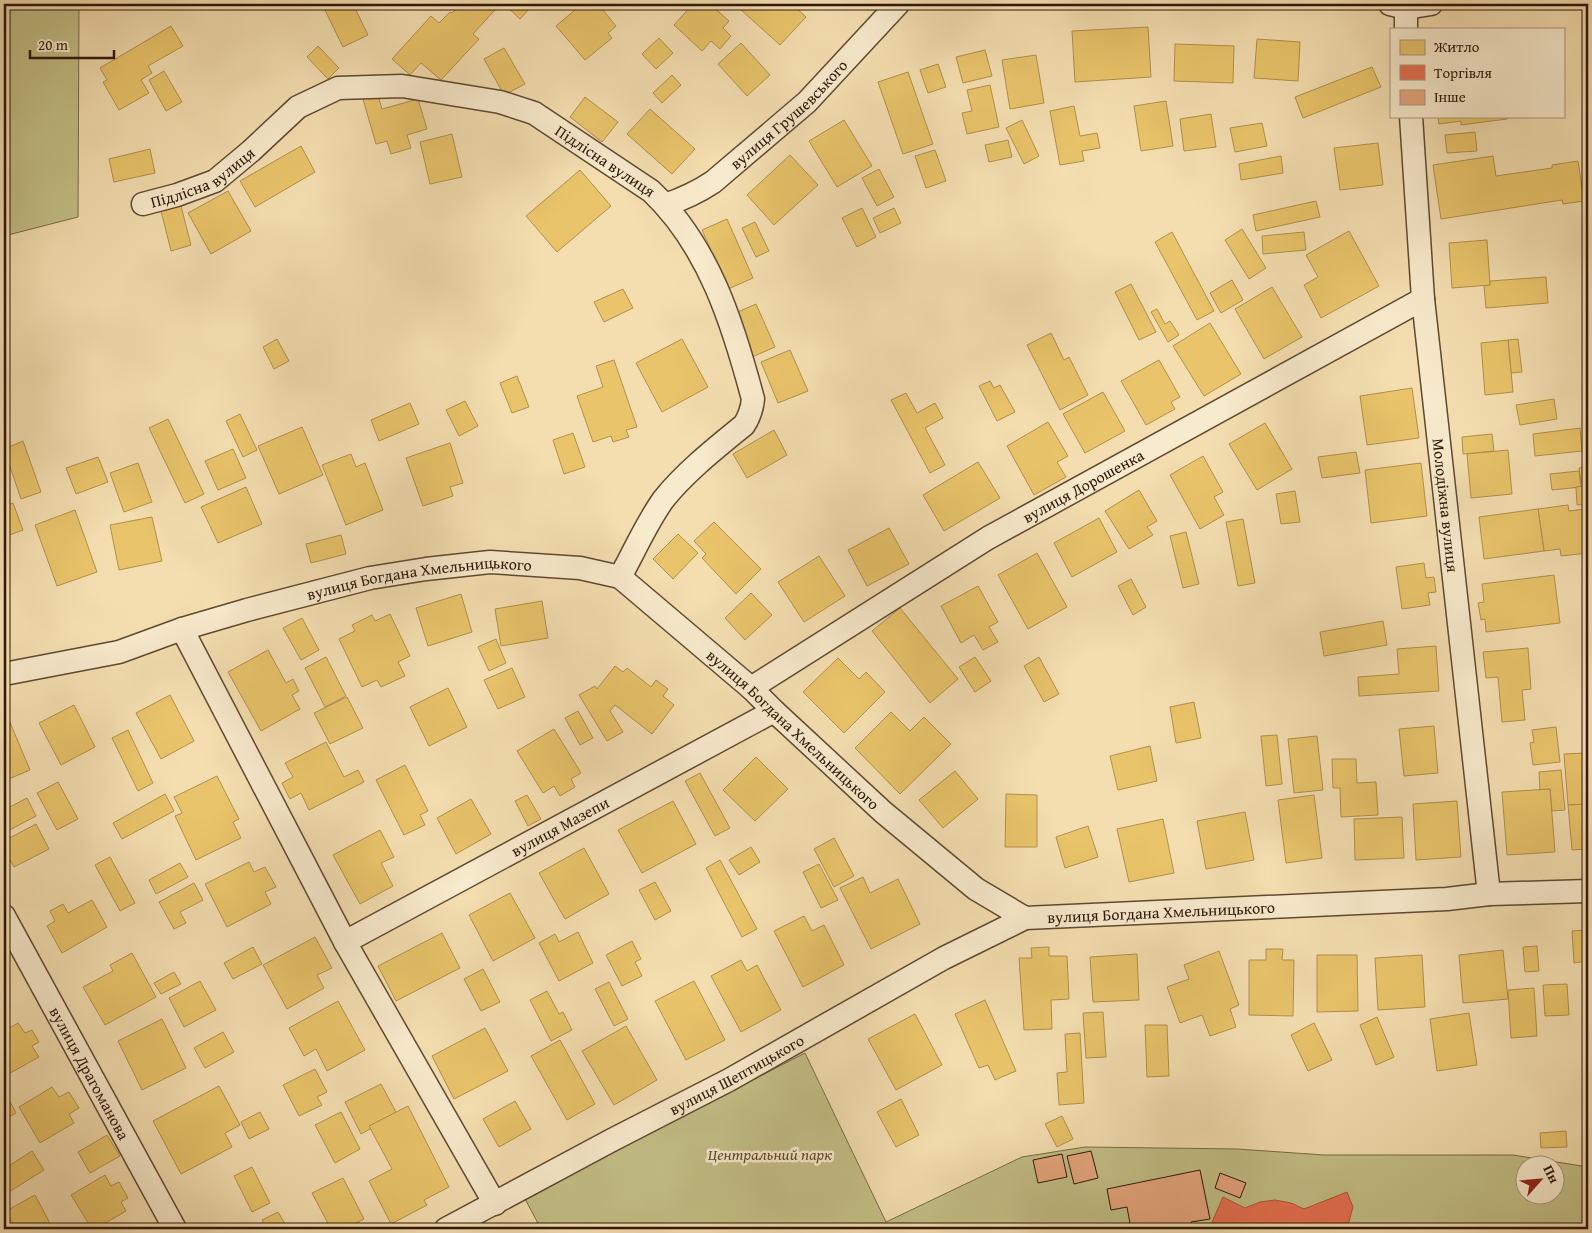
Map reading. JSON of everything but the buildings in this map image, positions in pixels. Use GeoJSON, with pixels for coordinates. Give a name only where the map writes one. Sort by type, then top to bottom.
{"type":"FeatureCollection","features":[{"type":"Feature","properties":{"kind":"street","name":"вулиця Грушевського"},"geometry":{"type":"LineString","coordinates":[[665,205],[682,200],[713,182],[807,102],[898,4]]}},
{"type":"Feature","properties":{"kind":"street"},"geometry":{"type":"LineString","coordinates":[[1400,13],[1432,4]]}},
{"type":"Feature","properties":{"kind":"street","name":"Підлісна вулиця"},"geometry":{"type":"LineString","coordinates":[[143,204],[177,195],[215,181],[257,146],[298,107],[338,88],[402,86],[500,102],[534,113],[651,191],[665,205],[693,241],[717,288],[737,340],[753,399],[750,417],[744,425],[676,484],[662,502],[620,577]]}},
{"type":"Feature","properties":{"kind":"street","name":"Молодіжна вулиця"},"geometry":{"type":"LineString","coordinates":[[1411,118],[1423,299],[1489,894]]}},
{"type":"Feature","properties":{"kind":"street","name":"вулиця Дорошенка"},"geometry":{"type":"LineString","coordinates":[[751,688],[988,538],[1423,299]]}},
{"type":"Feature","properties":{"kind":"street","name":"вулиця Богдана Хмельницького"},"geometry":{"type":"LineString","coordinates":[[4,674],[119,652],[182,629],[370,578],[426,569],[490,562],[580,568],[620,577],[751,688],[883,812],[976,889],[1025,918],[1447,899],[1489,894],[1588,891]]}},
{"type":"Feature","properties":{"kind":"street"},"geometry":{"type":"LineString","coordinates":[[182,629],[345,942],[495,1204]]}},
{"type":"Feature","properties":{"kind":"street","name":"вулиця Мазепи"},"geometry":{"type":"LineString","coordinates":[[345,942],[774,711]]}},
{"type":"Feature","properties":{"kind":"street","name":"вулиця Драгоманова"},"geometry":{"type":"LineString","coordinates":[[4,916],[174,1229]]}},
{"type":"Feature","properties":{"kind":"street","name":"вулиця Шептицького"},"geometry":{"type":"LineString","coordinates":[[446,1229],[729,1080],[944,958],[1025,918]]}},
{"type":"Feature","properties":{"kind":"green space"},"geometry":{"type":"Polygon","coordinates":[[[4,4],[79,4],[78,217],[4,236],[4,4]]]}},
{"type":"Feature","properties":{"kind":"green space","name":"Центральний парк"},"geometry":{"type":"Polygon","coordinates":[[[805,1053],[886,1222],[1022,1157],[1085,1147],[1237,1149],[1324,1155],[1513,1155],[1519,1156],[1514,1156],[1514,1206],[1564,1206],[1564,1163],[1588,1167],[1588,1229],[541,1229],[524,1197],[805,1053]]]}}]}
